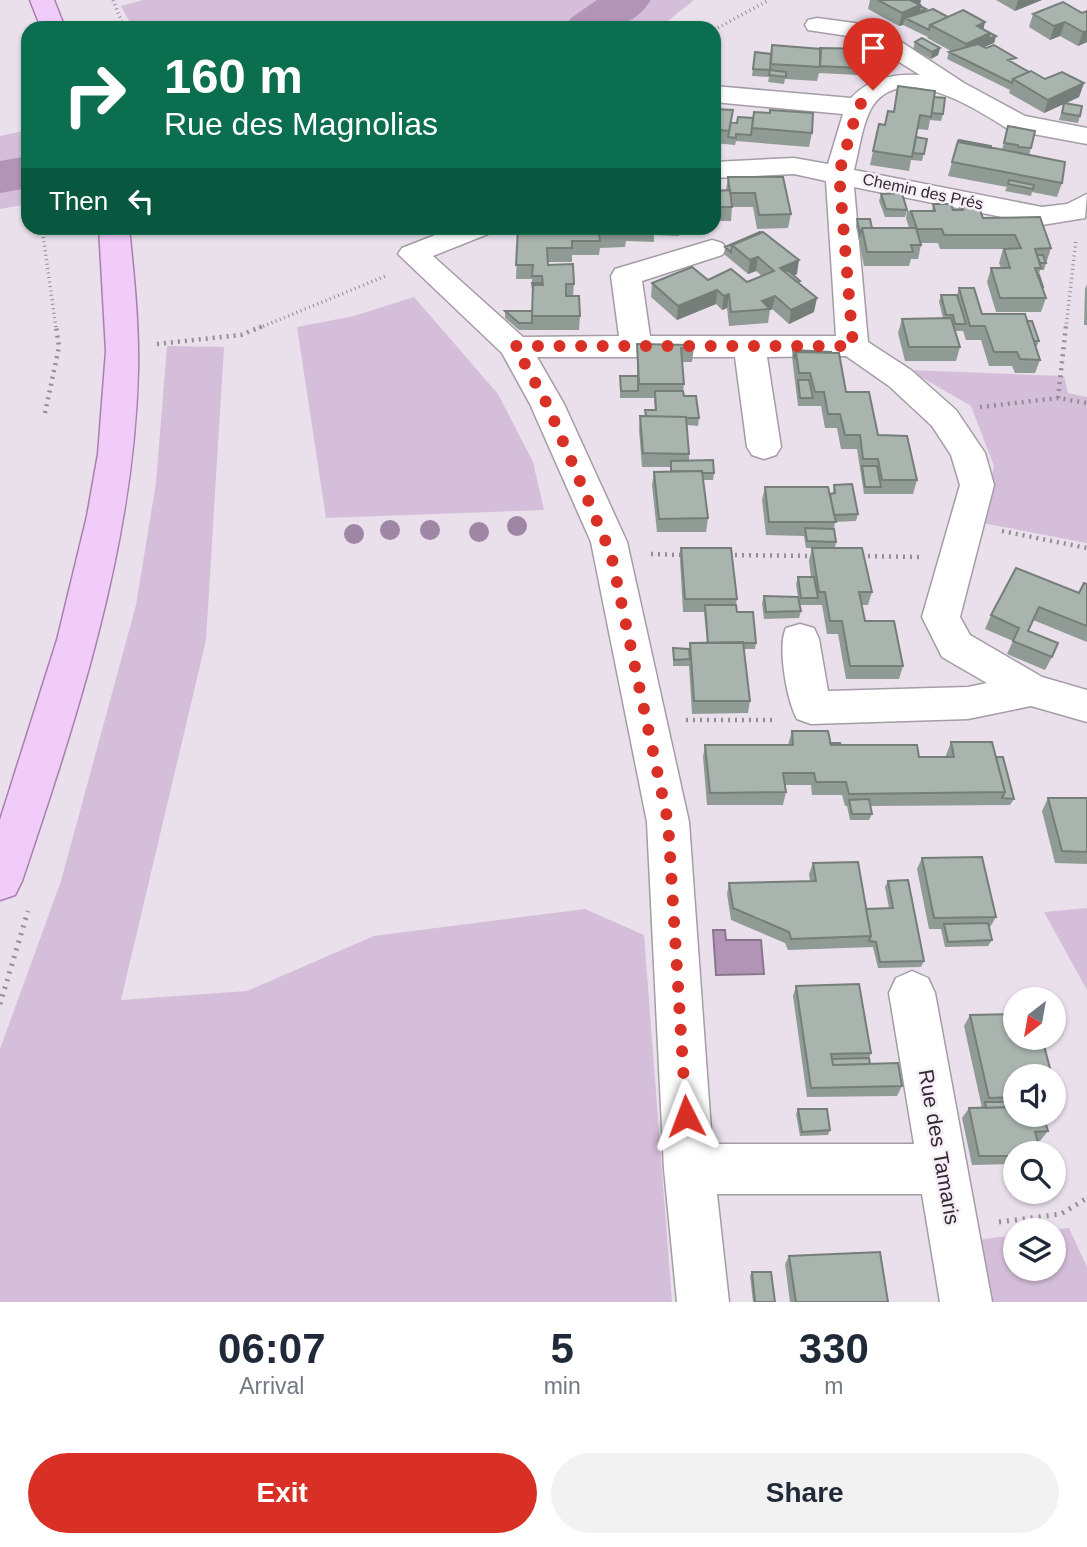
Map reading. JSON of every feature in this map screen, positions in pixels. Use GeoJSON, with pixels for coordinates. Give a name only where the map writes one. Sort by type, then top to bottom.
{"type":"FeatureCollection","features":[{"type":"Feature","properties":{"kind":"main road"},"geometry":{"type":"LineString","coordinates":[[42,0],[50,21]]}},
{"type":"Feature","properties":{"kind":"main road"},"geometry":{"type":"LineString","coordinates":[[0,881],[33,787],[85,603],[110,482],[121,391],[123,303],[115,235]]}},
{"type":"Feature","properties":{"kind":"street"},"geometry":{"type":"LineString","coordinates":[[817,25],[868,31],[1017,123],[1087,136]]}},
{"type":"Feature","properties":{"kind":"street"},"geometry":{"type":"LineString","coordinates":[[853,346],[839,173],[858,107],[873,90],[899,82],[938,83],[964,91]]}},
{"type":"Feature","properties":{"kind":"street"},"geometry":{"type":"LineString","coordinates":[[721,95],[858,107]]}},
{"type":"Feature","properties":{"kind":"street","name":"Chemin des Prés"},"geometry":{"type":"LineString","coordinates":[[721,170],[794,166],[1042,216],[1077,208]]}},
{"type":"Feature","properties":{"kind":"street"},"geometry":{"type":"LineString","coordinates":[[466,235],[422,261],[515,346],[547,404],[611,554],[668,822],[689,1169],[703,1302]]}},
{"type":"Feature","properties":{"kind":"street"},"geometry":{"type":"LineString","coordinates":[[636,348],[626,276],[712,249]]}},
{"type":"Feature","properties":{"kind":"street"},"geometry":{"type":"LineString","coordinates":[[515,346],[853,346],[900,379],[938,412],[968,453],[977,485],[941,617],[956,646],[1031,690],[1087,706]]}},
{"type":"Feature","properties":{"kind":"street"},"geometry":{"type":"LineString","coordinates":[[750,348],[764,447]]}},
{"type":"Feature","properties":{"kind":"street"},"geometry":{"type":"LineString","coordinates":[[800,639],[811,708],[968,703],[1031,690]]}},
{"type":"Feature","properties":{"kind":"street","name":"Rue des Tamaris"},"geometry":{"type":"LineString","coordinates":[[912,993],[966,1302]]}},
{"type":"Feature","properties":{"kind":"street"},"geometry":{"type":"LineString","coordinates":[[689,1169],[942,1169]]}},
{"type":"Feature","properties":{"kind":"path"},"geometry":{"type":"LineString","coordinates":[[113,0],[121,21]]}},
{"type":"Feature","properties":{"kind":"path"},"geometry":{"type":"LineString","coordinates":[[721,26],[769,0]]}},
{"type":"Feature","properties":{"kind":"path"},"geometry":{"type":"LineString","coordinates":[[1058,398],[1077,236],[1077,208]]}},
{"type":"Feature","properties":{"kind":"path"},"geometry":{"type":"LineString","coordinates":[[43,235],[60,347],[46,413]]}},
{"type":"Feature","properties":{"kind":"path"},"geometry":{"type":"LineString","coordinates":[[122,347],[241,335],[422,261]]}},
{"type":"Feature","properties":{"kind":"path"},"geometry":{"type":"LineString","coordinates":[[938,412],[1058,398],[1087,404]]}},
{"type":"Feature","properties":{"kind":"path"},"geometry":{"type":"LineString","coordinates":[[965,523],[1087,548]]}},
{"type":"Feature","properties":{"kind":"path"},"geometry":{"type":"LineString","coordinates":[[611,554],[694,555]]}},
{"type":"Feature","properties":{"kind":"path"},"geometry":{"type":"LineString","coordinates":[[722,555],[818,556]]}},
{"type":"Feature","properties":{"kind":"path"},"geometry":{"type":"LineString","coordinates":[[859,556],[956,557]]}},
{"type":"Feature","properties":{"kind":"path"},"geometry":{"type":"LineString","coordinates":[[646,720],[787,720],[811,708]]}},
{"type":"Feature","properties":{"kind":"path"},"geometry":{"type":"LineString","coordinates":[[953,1227],[1061,1214],[1087,1198]]}},
{"type":"Feature","properties":{"kind":"shaded area"},"geometry":{"type":"Polygon","coordinates":[[[143,0],[620,0],[574,21],[129,21],[121,6],[143,0]]]}},
{"type":"Feature","properties":{"kind":"shaded area"},"geometry":{"type":"Polygon","coordinates":[[[652,0],[694,0],[668,21],[618,21],[652,0]]]}},
{"type":"Feature","properties":{"kind":"shaded area"},"geometry":{"type":"Polygon","coordinates":[[[21,132],[21,205],[0,209],[0,136],[21,132]]]}},
{"type":"Feature","properties":{"kind":"shaded area"},"geometry":{"type":"Polygon","coordinates":[[[414,297],[498,394],[533,462],[544,510],[326,518],[297,327],[354,316],[414,297]]]}},
{"type":"Feature","properties":{"kind":"shaded area"},"geometry":{"type":"Polygon","coordinates":[[[167,346],[224,347],[206,640],[121,1000],[247,991],[374,936],[585,909],[644,935],[672,1302],[0,1302],[0,1049],[61,881],[136,605],[156,483],[167,346]]]}},
{"type":"Feature","properties":{"kind":"shaded area"},"geometry":{"type":"Polygon","coordinates":[[[909,370],[1064,376],[1068,393],[1087,397],[1087,543],[982,523],[994,466],[971,406],[909,370]]]}},
{"type":"Feature","properties":{"kind":"shaded area"},"geometry":{"type":"Polygon","coordinates":[[[1087,908],[1087,990],[1044,912],[1087,908]]]}},
{"type":"Feature","properties":{"kind":"shaded area"},"geometry":{"type":"Polygon","coordinates":[[[713,930],[725,930],[726,940],[761,940],[764,974],[716,975],[713,930]]]}},
{"type":"Feature","properties":{"kind":"shaded area"},"geometry":{"type":"Polygon","coordinates":[[[1066,1228],[1069,1228],[1087,1267],[1087,1302],[990,1302],[977,1240],[1003,1237],[1003,1281],[1066,1281],[1066,1228]]]}},
{"type":"Feature","properties":{"kind":"building"},"geometry":{"type":"Polygon","coordinates":[[[878,0],[910,0],[920,5],[902,13],[878,0]]]}},
{"type":"Feature","properties":{"kind":"building"},"geometry":{"type":"Polygon","coordinates":[[[1063,2],[1082,13],[1087,11],[1087,31],[1083,32],[1065,22],[1054,26],[1033,14],[1063,2]]]}},
{"type":"Feature","properties":{"kind":"building"},"geometry":{"type":"Polygon","coordinates":[[[933,9],[948,17],[930,25],[929,30],[905,18],[933,9]]]}},
{"type":"Feature","properties":{"kind":"building"},"geometry":{"type":"Polygon","coordinates":[[[963,10],[985,22],[977,26],[990,33],[966,44],[930,25],[963,10]]]}},
{"type":"Feature","properties":{"kind":"building"},"geometry":{"type":"Polygon","coordinates":[[[922,38],[940,48],[932,52],[915,42],[922,38]]]}},
{"type":"Feature","properties":{"kind":"building"},"geometry":{"type":"Polygon","coordinates":[[[978,44],[986,48],[994,45],[1016,58],[1008,60],[1029,72],[1013,79],[1012,83],[949,52],[978,44]]]}},
{"type":"Feature","properties":{"kind":"building"},"geometry":{"type":"Polygon","coordinates":[[[772,45],[821,49],[820,67],[771,64],[772,45]]]}},
{"type":"Feature","properties":{"kind":"building"},"geometry":{"type":"Polygon","coordinates":[[[820,48],[875,49],[875,63],[859,62],[859,68],[820,66],[820,48]]]}},
{"type":"Feature","properties":{"kind":"building"},"geometry":{"type":"Polygon","coordinates":[[[755,52],[771,54],[770,70],[753,69],[755,52]]]}},
{"type":"Feature","properties":{"kind":"building"},"geometry":{"type":"Polygon","coordinates":[[[770,70],[786,72],[786,77],[769,75],[770,70]]]}},
{"type":"Feature","properties":{"kind":"building"},"geometry":{"type":"Polygon","coordinates":[[[1031,71],[1045,79],[1062,72],[1084,83],[1048,100],[1013,79],[1031,71]]]}},
{"type":"Feature","properties":{"kind":"building"},"geometry":{"type":"Polygon","coordinates":[[[898,86],[935,91],[931,117],[920,115],[912,157],[873,151],[879,124],[885,125],[888,111],[894,112],[898,86]]]}},
{"type":"Feature","properties":{"kind":"building"},"geometry":{"type":"Polygon","coordinates":[[[934,97],[945,98],[943,114],[932,113],[934,97]]]}},
{"type":"Feature","properties":{"kind":"building"},"geometry":{"type":"Polygon","coordinates":[[[1064,103],[1082,106],[1080,116],[1062,113],[1064,103]]]}},
{"type":"Feature","properties":{"kind":"building"},"geometry":{"type":"Polygon","coordinates":[[[721,109],[733,110],[729,131],[721,130],[721,109]]]}},
{"type":"Feature","properties":{"kind":"building"},"geometry":{"type":"Polygon","coordinates":[[[770,110],[813,113],[812,133],[752,128],[754,112],[770,113],[770,110]]]}},
{"type":"Feature","properties":{"kind":"building"},"geometry":{"type":"Polygon","coordinates":[[[738,117],[753,118],[751,135],[736,134],[736,138],[728,137],[731,122],[737,123],[738,117]]]}},
{"type":"Feature","properties":{"kind":"building"},"geometry":{"type":"Polygon","coordinates":[[[1008,126],[1035,131],[1031,148],[1004,143],[1008,126]]]}},
{"type":"Feature","properties":{"kind":"building"},"geometry":{"type":"Polygon","coordinates":[[[916,137],[927,139],[924,154],[913,153],[916,137]]]}},
{"type":"Feature","properties":{"kind":"building"},"geometry":{"type":"Polygon","coordinates":[[[959,140],[991,146],[991,148],[958,142],[959,140]]]}},
{"type":"Feature","properties":{"kind":"building"},"geometry":{"type":"Polygon","coordinates":[[[958,141],[1065,162],[1062,183],[952,162],[958,141]]]}},
{"type":"Feature","properties":{"kind":"building"},"geometry":{"type":"Polygon","coordinates":[[[728,177],[783,177],[791,214],[759,215],[755,193],[730,193],[728,177]]]}},
{"type":"Feature","properties":{"kind":"building"},"geometry":{"type":"Polygon","coordinates":[[[1009,180],[1034,185],[1033,189],[1008,184],[1009,180]]]}},
{"type":"Feature","properties":{"kind":"building"},"geometry":{"type":"Polygon","coordinates":[[[730,190],[732,207],[721,207],[721,191],[730,190]]]}},
{"type":"Feature","properties":{"kind":"building"},"geometry":{"type":"Polygon","coordinates":[[[902,193],[907,210],[886,209],[881,194],[902,193]]]}},
{"type":"Feature","properties":{"kind":"building"},"geometry":{"type":"Polygon","coordinates":[[[960,202],[977,202],[983,218],[1040,217],[1051,248],[1035,249],[1041,268],[1035,268],[1046,298],[1000,298],[991,268],[1010,268],[1004,249],[1021,248],[1015,235],[944,235],[942,229],[917,229],[911,211],[935,211],[933,204],[951,204],[953,210],[963,210],[960,202]]]}},
{"type":"Feature","properties":{"kind":"building"},"geometry":{"type":"Polygon","coordinates":[[[857,219],[870,219],[872,228],[862,228],[860,234],[857,219]]]}},
{"type":"Feature","properties":{"kind":"building"},"geometry":{"type":"Polygon","coordinates":[[[862,228],[916,228],[921,245],[911,245],[913,252],[867,252],[862,228]]]}},
{"type":"Feature","properties":{"kind":"building"},"geometry":{"type":"Polygon","coordinates":[[[760,232],[732,245],[731,252],[725,247],[760,232]]]}},
{"type":"Feature","properties":{"kind":"building"},"geometry":{"type":"Polygon","coordinates":[[[763,232],[799,260],[780,268],[817,298],[791,310],[775,296],[762,301],[770,309],[731,312],[729,294],[724,296],[717,290],[678,306],[652,283],[692,267],[708,280],[731,269],[747,282],[774,271],[758,257],[750,260],[732,245],[763,232]]]}},
{"type":"Feature","properties":{"kind":"building"},"geometry":{"type":"Polygon","coordinates":[[[518,235],[599,235],[600,241],[572,241],[572,248],[547,248],[548,265],[573,264],[574,284],[566,284],[566,296],[579,296],[580,316],[532,316],[533,285],[543,285],[542,276],[532,276],[533,265],[516,265],[518,235]]]}},
{"type":"Feature","properties":{"kind":"building"},"geometry":{"type":"Polygon","coordinates":[[[1037,255],[1043,255],[1046,263],[1040,263],[1037,255]]]}},
{"type":"Feature","properties":{"kind":"building"},"geometry":{"type":"Polygon","coordinates":[[[789,271],[800,281],[797,282],[785,272],[789,271]]]}},
{"type":"Feature","properties":{"kind":"building"},"geometry":{"type":"Polygon","coordinates":[[[959,288],[974,288],[982,314],[1025,314],[1040,360],[1020,359],[1017,352],[994,352],[985,326],[970,326],[959,288]]]}},
{"type":"Feature","properties":{"kind":"building"},"geometry":{"type":"Polygon","coordinates":[[[941,295],[957,295],[966,324],[955,324],[953,315],[946,315],[941,295]]]}},
{"type":"Feature","properties":{"kind":"building"},"geometry":{"type":"Polygon","coordinates":[[[505,311],[532,311],[532,323],[519,323],[505,311]]]}},
{"type":"Feature","properties":{"kind":"building"},"geometry":{"type":"Polygon","coordinates":[[[951,318],[960,347],[909,347],[902,319],[951,318]]]}},
{"type":"Feature","properties":{"kind":"building"},"geometry":{"type":"Polygon","coordinates":[[[1027,321],[1032,321],[1039,341],[1034,341],[1027,321]]]}},
{"type":"Feature","properties":{"kind":"building"},"geometry":{"type":"Polygon","coordinates":[[[637,344],[694,345],[694,348],[681,348],[684,384],[639,384],[637,344]]]}},
{"type":"Feature","properties":{"kind":"building"},"geometry":{"type":"Polygon","coordinates":[[[793,350],[832,352],[796,352],[795,359],[793,350]]]}},
{"type":"Feature","properties":{"kind":"building"},"geometry":{"type":"Polygon","coordinates":[[[796,352],[839,353],[846,392],[869,392],[878,435],[907,436],[917,480],[882,480],[878,459],[863,459],[860,435],[845,435],[840,414],[828,414],[824,392],[815,392],[810,373],[799,373],[796,352]]]}},
{"type":"Feature","properties":{"kind":"building"},"geometry":{"type":"Polygon","coordinates":[[[620,376],[638,376],[638,391],[621,391],[620,376]]]}},
{"type":"Feature","properties":{"kind":"building"},"geometry":{"type":"Polygon","coordinates":[[[798,380],[809,380],[813,398],[800,398],[798,380]]]}},
{"type":"Feature","properties":{"kind":"building"},"geometry":{"type":"Polygon","coordinates":[[[655,391],[683,391],[684,396],[696,396],[699,418],[646,416],[645,410],[656,410],[655,391]]]}},
{"type":"Feature","properties":{"kind":"building"},"geometry":{"type":"Polygon","coordinates":[[[640,416],[686,417],[689,454],[643,453],[640,416]]]}},
{"type":"Feature","properties":{"kind":"building"},"geometry":{"type":"Polygon","coordinates":[[[713,460],[714,473],[671,471],[671,461],[713,460]]]}},
{"type":"Feature","properties":{"kind":"building"},"geometry":{"type":"Polygon","coordinates":[[[862,466],[877,466],[881,487],[865,487],[862,466]]]}},
{"type":"Feature","properties":{"kind":"building"},"geometry":{"type":"Polygon","coordinates":[[[702,471],[708,518],[659,519],[654,472],[702,471]]]}},
{"type":"Feature","properties":{"kind":"building"},"geometry":{"type":"Polygon","coordinates":[[[852,484],[858,514],[834,515],[830,494],[835,493],[834,485],[852,484]]]}},
{"type":"Feature","properties":{"kind":"building"},"geometry":{"type":"Polygon","coordinates":[[[765,487],[828,487],[836,522],[769,522],[765,487]]]}},
{"type":"Feature","properties":{"kind":"building"},"geometry":{"type":"Polygon","coordinates":[[[805,528],[834,529],[836,542],[807,541],[805,528]]]}},
{"type":"Feature","properties":{"kind":"building"},"geometry":{"type":"Polygon","coordinates":[[[681,548],[731,548],[737,599],[685,599],[681,548]]]}},
{"type":"Feature","properties":{"kind":"building"},"geometry":{"type":"Polygon","coordinates":[[[812,548],[862,548],[872,592],[859,592],[865,621],[894,621],[903,666],[850,666],[842,621],[830,621],[825,592],[819,592],[812,548]]]}},
{"type":"Feature","properties":{"kind":"building"},"geometry":{"type":"Polygon","coordinates":[[[1016,568],[1079,593],[1084,583],[1087,584],[1087,626],[1039,607],[1028,631],[1058,643],[1052,657],[1013,641],[1019,628],[991,615],[1016,568]]]}},
{"type":"Feature","properties":{"kind":"building"},"geometry":{"type":"Polygon","coordinates":[[[798,577],[814,577],[818,598],[801,598],[798,577]]]}},
{"type":"Feature","properties":{"kind":"building"},"geometry":{"type":"Polygon","coordinates":[[[764,596],[798,597],[801,611],[766,612],[764,596]]]}},
{"type":"Feature","properties":{"kind":"building"},"geometry":{"type":"Polygon","coordinates":[[[705,605],[736,605],[737,612],[753,612],[756,643],[708,643],[705,605]]]}},
{"type":"Feature","properties":{"kind":"building"},"geometry":{"type":"Polygon","coordinates":[[[743,642],[750,701],[694,701],[690,643],[743,642]]]}},
{"type":"Feature","properties":{"kind":"building"},"geometry":{"type":"Polygon","coordinates":[[[673,648],[689,649],[690,659],[674,660],[673,648]]]}},
{"type":"Feature","properties":{"kind":"building"},"geometry":{"type":"Polygon","coordinates":[[[792,731],[828,731],[831,745],[917,745],[919,757],[954,757],[951,742],[992,742],[1005,792],[849,794],[846,782],[816,782],[814,773],[783,773],[786,792],[710,793],[705,745],[793,745],[792,731]]]}},
{"type":"Feature","properties":{"kind":"building"},"geometry":{"type":"Polygon","coordinates":[[[996,757],[1003,757],[1014,799],[1002,798],[1005,792],[996,757]]]}},
{"type":"Feature","properties":{"kind":"building"},"geometry":{"type":"Polygon","coordinates":[[[1048,798],[1087,798],[1087,852],[1062,851],[1048,798]]]}},
{"type":"Feature","properties":{"kind":"building"},"geometry":{"type":"Polygon","coordinates":[[[869,799],[872,814],[852,814],[849,800],[869,799]]]}},
{"type":"Feature","properties":{"kind":"building"},"geometry":{"type":"Polygon","coordinates":[[[982,857],[996,917],[934,918],[922,858],[982,857]]]}},
{"type":"Feature","properties":{"kind":"building"},"geometry":{"type":"Polygon","coordinates":[[[858,862],[871,936],[791,939],[789,932],[733,908],[729,883],[816,881],[813,863],[858,862]]]}},
{"type":"Feature","properties":{"kind":"building"},"geometry":{"type":"Polygon","coordinates":[[[908,880],[924,961],[880,962],[876,942],[869,941],[871,936],[866,909],[893,908],[888,881],[908,880]]]}},
{"type":"Feature","properties":{"kind":"building"},"geometry":{"type":"Polygon","coordinates":[[[988,923],[992,940],[948,942],[944,924],[988,923]]]}},
{"type":"Feature","properties":{"kind":"building"},"geometry":{"type":"Polygon","coordinates":[[[859,984],[871,1053],[831,1054],[833,1065],[898,1063],[902,1086],[811,1088],[796,986],[859,984]]]}},
{"type":"Feature","properties":{"kind":"building"},"geometry":{"type":"Polygon","coordinates":[[[1003,1014],[1003,1050],[1045,1050],[1049,1064],[1003,1064],[1003,1097],[989,1098],[970,1015],[1003,1014]]]}},
{"type":"Feature","properties":{"kind":"building"},"geometry":{"type":"Polygon","coordinates":[[[869,1058],[870,1064],[833,1065],[832,1059],[869,1058]]]}},
{"type":"Feature","properties":{"kind":"building"},"geometry":{"type":"Polygon","coordinates":[[[985,1102],[1003,1102],[1003,1107],[986,1108],[985,1102]]]}},
{"type":"Feature","properties":{"kind":"building"},"geometry":{"type":"Polygon","coordinates":[[[1003,1107],[1003,1127],[1047,1127],[1048,1131],[1035,1132],[1038,1141],[1003,1141],[1003,1156],[979,1156],[969,1108],[1003,1107]]]}},
{"type":"Feature","properties":{"kind":"building"},"geometry":{"type":"Polygon","coordinates":[[[798,1109],[827,1109],[830,1130],[802,1132],[798,1109]]]}},
{"type":"Feature","properties":{"kind":"building"},"geometry":{"type":"Polygon","coordinates":[[[880,1252],[888,1302],[796,1302],[789,1256],[880,1252]]]}},
{"type":"Feature","properties":{"kind":"building"},"geometry":{"type":"Polygon","coordinates":[[[752,1272],[771,1272],[775,1302],[755,1302],[752,1272]]]}},
{"type":"Feature","properties":{"kind":"waterway"},"geometry":{"type":"LineString","coordinates":[[598,21],[628,0]]}},
{"type":"Feature","properties":{"kind":"waterway"},"geometry":{"type":"LineString","coordinates":[[0,177],[21,173]]}},
{"type":"Feature","properties":{"kind":"route"},"geometry":{"type":"LineString","coordinates":[[686,1116],[668,822],[609,542],[547,404],[515,346],[853,346],[839,173],[858,107],[873,90]]}}]}
